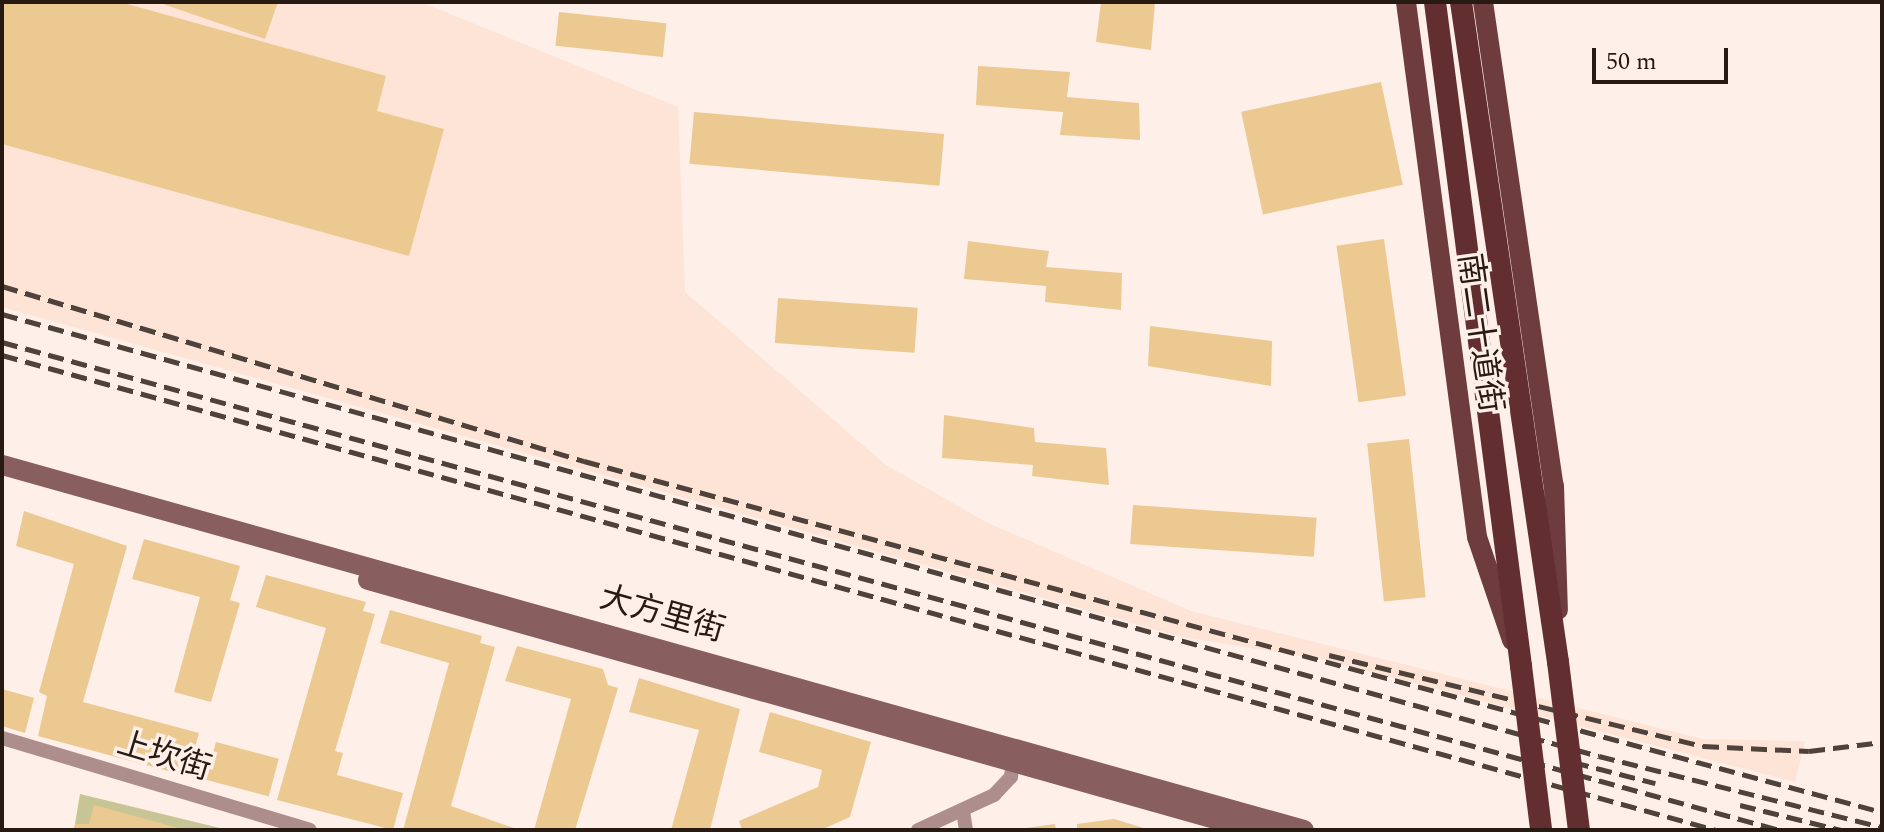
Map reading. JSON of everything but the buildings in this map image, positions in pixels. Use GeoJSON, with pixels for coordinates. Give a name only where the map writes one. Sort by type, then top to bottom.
{"type":"FeatureCollection","features":[{"type":"Feature","properties":{"kind":"highway"},"geometry":{"type":"LineString","coordinates":[[1435,2],[1541,830]]}},
{"type":"Feature","properties":{"kind":"highway"},"geometry":{"type":"LineString","coordinates":[[1461,2],[1558,662],[1579,830]]}},
{"type":"Feature","properties":{"kind":"main road","name":"南二十道街"},"geometry":{"type":"LineString","coordinates":[[1406,2],[1477,537],[1521,666]]}},
{"type":"Feature","properties":{"kind":"main road","name":"南二十道街"},"geometry":{"type":"LineString","coordinates":[[1483,2],[1554,486],[1558,662]]}},
{"type":"Feature","properties":{"kind":"main road","name":"大方里街"},"geometry":{"type":"LineString","coordinates":[[2,465],[1304,830]]}},
{"type":"Feature","properties":{"kind":"main road","name":"大方里街"},"geometry":{"type":"LineString","coordinates":[[2,478],[1254,830]]}},
{"type":"Feature","properties":{"kind":"street","name":"上坎街"},"geometry":{"type":"LineString","coordinates":[[2,738],[310,830]]}},
{"type":"Feature","properties":{"kind":"street"},"geometry":{"type":"LineString","coordinates":[[918,830],[994,795],[1013,760]]}},
{"type":"Feature","properties":{"kind":"street"},"geometry":{"type":"LineString","coordinates":[[963,811],[966,830]]}},
{"type":"Feature","properties":{"kind":"shaded area"},"geometry":{"type":"Polygon","coordinates":[[[2,2],[421,2],[678,107],[685,292],[886,465],[986,522],[1191,611],[1703,739],[1805,741],[1795,782],[1326,660],[1182,637],[2,307],[2,2]]]}},
{"type":"Feature","properties":{"kind":"shaded area"},"geometry":{"type":"Polygon","coordinates":[[[80,794],[228,830],[74,830],[80,794]]]}},
{"type":"Feature","properties":{"kind":"railway"},"geometry":{"type":"LineString","coordinates":[[2,286],[584,461],[1882,812]]}},
{"type":"Feature","properties":{"kind":"railway"},"geometry":{"type":"LineString","coordinates":[[2,314],[1599,756],[1882,827]]}},
{"type":"Feature","properties":{"kind":"railway"},"geometry":{"type":"LineString","coordinates":[[2,342],[1780,830]]}},
{"type":"Feature","properties":{"kind":"railway"},"geometry":{"type":"LineString","coordinates":[[2,355],[1716,830]]}},
{"type":"Feature","properties":{"kind":"railway"},"geometry":{"type":"LineString","coordinates":[[1329,655],[1703,746],[1809,751],[1882,742]]}},
{"type":"Feature","properties":{"kind":"railway"},"geometry":{"type":"LineString","coordinates":[[1573,762],[1655,783]]}},
{"type":"Feature","properties":{"kind":"railway"},"geometry":{"type":"LineString","coordinates":[[1740,805],[1841,830]]}}]}
